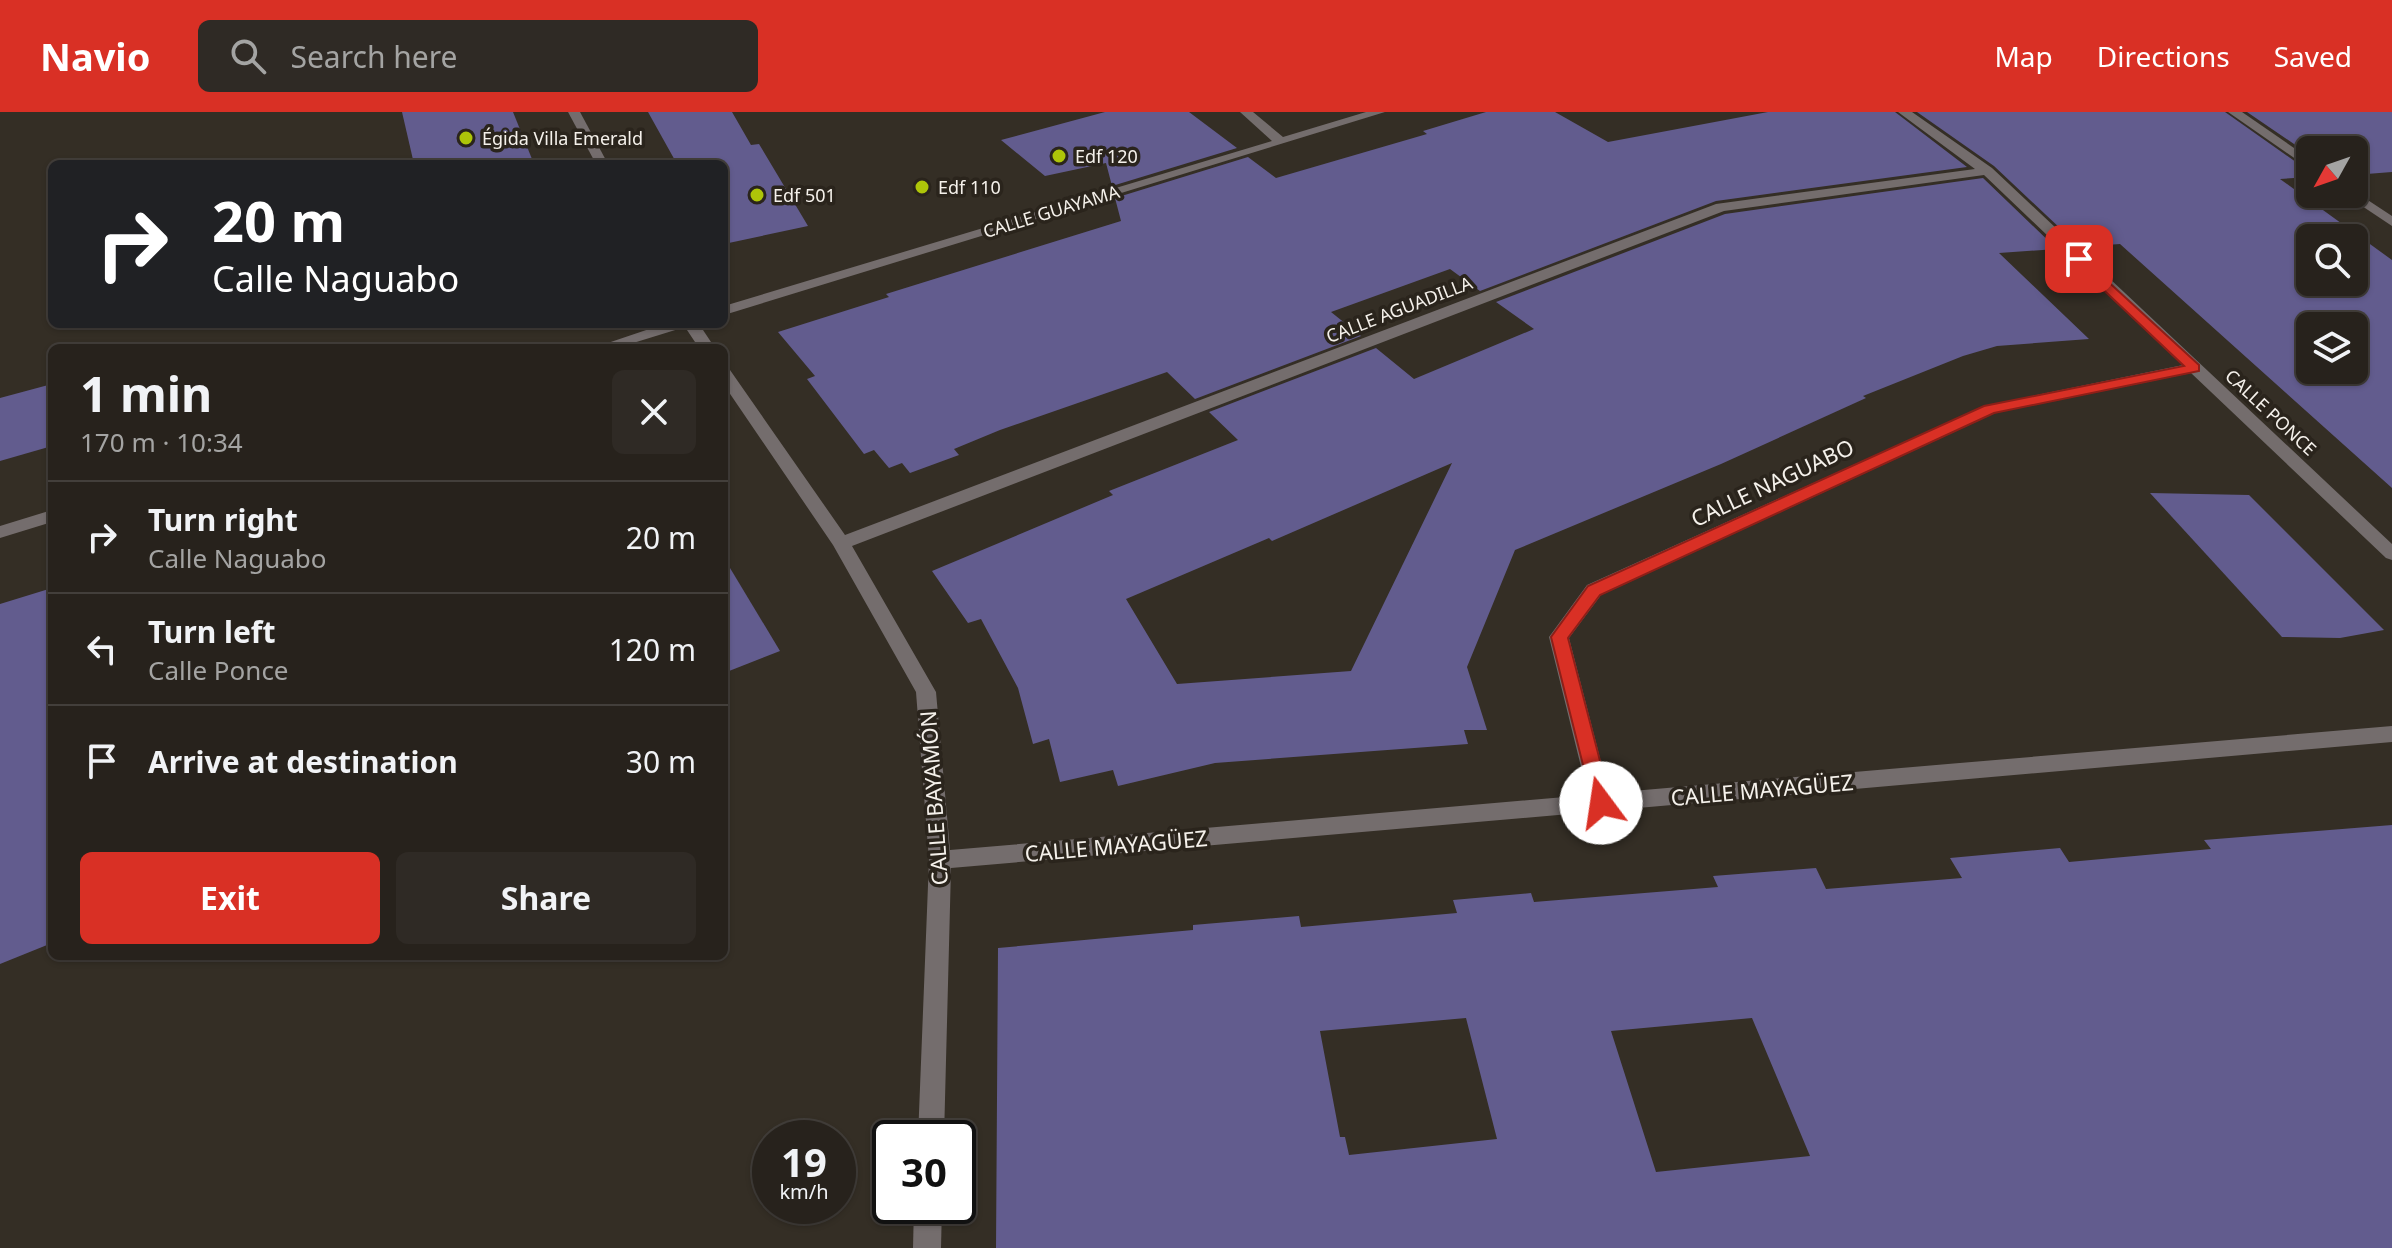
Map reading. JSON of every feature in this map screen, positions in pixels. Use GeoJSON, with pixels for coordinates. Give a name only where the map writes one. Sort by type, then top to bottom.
{"type":"FeatureCollection","features":[{"type":"Feature","properties":{"kind":"street"},"geometry":{"type":"LineString","coordinates":[[574,112],[600,160]]}},
{"type":"Feature","properties":{"kind":"street"},"geometry":{"type":"LineString","coordinates":[[1246,112],[1281,142]]}},
{"type":"Feature","properties":{"kind":"street","name":"CALLE GUAYAMA"},"geometry":{"type":"LineString","coordinates":[[728,310],[1379,112]]}},
{"type":"Feature","properties":{"kind":"street","name":"CALLE PONCE"},"geometry":{"type":"LineString","coordinates":[[1904,112],[1987,171],[2392,554]]}},
{"type":"Feature","properties":{"kind":"street"},"geometry":{"type":"LineString","coordinates":[[2234,112],[2296,155]]}},
{"type":"Feature","properties":{"kind":"street","name":"CALLE AGUADILLA"},"geometry":{"type":"LineString","coordinates":[[841,543],[1721,207],[1987,171]]}},
{"type":"Feature","properties":{"kind":"street"},"geometry":{"type":"LineString","coordinates":[[2368,206],[2392,222]]}},
{"type":"Feature","properties":{"kind":"street"},"geometry":{"type":"LineString","coordinates":[[614,344],[667,328]]}},
{"type":"Feature","properties":{"kind":"street","name":"CALLE NAGUABO"},"geometry":{"type":"LineString","coordinates":[[1601,803],[1559,637],[1594,590],[1990,409],[2194,368]]}},
{"type":"Feature","properties":{"kind":"street","name":"CALLE BAYAMÓN"},"geometry":{"type":"LineString","coordinates":[[728,379],[841,543],[926,692],[940,860],[932,1120]]}},
{"type":"Feature","properties":{"kind":"street"},"geometry":{"type":"LineString","coordinates":[[0,532],[48,517]]}},
{"type":"Feature","properties":{"kind":"street","name":"CALLE MAYAGÜEZ"},"geometry":{"type":"LineString","coordinates":[[940,860],[2392,734]]}},
{"type":"Feature","properties":{"kind":"street"},"geometry":{"type":"LineString","coordinates":[[927,1248],[928,1224]]}},
{"type":"Feature","properties":{"kind":"building","name":"Égida Villa Emerald"},"geometry":{"type":"Polygon","coordinates":[[[402,112],[513,112],[532,160],[413,160],[402,112]]]}},
{"type":"Feature","properties":{"kind":"building","name":"Edf 501"},"geometry":{"type":"Polygon","coordinates":[[[648,112],[732,112],[751,145],[759,144],[808,226],[728,243],[728,160],[675,160],[648,112]]]}},
{"type":"Feature","properties":{"kind":"building"},"geometry":{"type":"Polygon","coordinates":[[[1105,112],[1189,112],[1237,148],[1112,186],[1106,163],[1045,176],[1001,140],[1105,112]]]}},
{"type":"Feature","properties":{"kind":"building"},"geometry":{"type":"Polygon","coordinates":[[[1486,112],[1555,112],[1608,142],[1768,112],[1895,112],[1967,167],[1716,201],[1480,291],[1450,269],[1331,312],[1361,336],[1195,399],[1167,372],[1000,430],[954,449],[959,455],[910,473],[902,463],[889,468],[874,450],[864,454],[807,379],[815,376],[778,332],[889,297],[886,294],[1121,221],[1115,198],[1248,157],[1276,178],[1427,134],[1423,131],[1486,112]]]}},
{"type":"Feature","properties":{"kind":"building"},"geometry":{"type":"Polygon","coordinates":[[[1917,112],[2225,112],[2296,162],[2296,178],[2280,179],[2296,191],[2296,208],[2320,208],[2342,224],[2296,224],[2296,296],[2368,296],[2368,243],[2392,260],[2392,488],[2120,244],[2080,247],[1994,166],[1917,112]]]}},
{"type":"Feature","properties":{"kind":"building"},"geometry":{"type":"Polygon","coordinates":[[[2247,112],[2392,112],[2392,172],[2368,174],[2368,136],[2296,136],[2296,145],[2247,112]]]}},
{"type":"Feature","properties":{"kind":"building"},"geometry":{"type":"Polygon","coordinates":[[[1983,178],[2057,249],[1999,253],[2089,339],[1997,346],[1963,356],[1863,396],[1866,398],[1721,464],[1515,550],[1467,667],[1487,730],[1464,730],[1468,744],[1215,763],[1118,786],[1113,770],[1060,782],[1049,739],[1033,744],[1018,688],[981,619],[968,623],[932,571],[1113,495],[1109,491],[1238,440],[1209,412],[1376,348],[1414,379],[1534,329],[1496,302],[1725,214],[1983,178]],[[1452,463],[1272,541],[1269,538],[1126,599],[1177,684],[1351,671],[1452,463]]]}},
{"type":"Feature","properties":{"kind":"building"},"geometry":{"type":"Polygon","coordinates":[[[48,385],[48,447],[0,461],[0,398],[48,385]]]}},
{"type":"Feature","properties":{"kind":"building"},"geometry":{"type":"Polygon","coordinates":[[[2150,493],[2249,495],[2384,630],[2340,638],[2282,637],[2150,493]]]}},
{"type":"Feature","properties":{"kind":"building"},"geometry":{"type":"Polygon","coordinates":[[[728,565],[780,651],[728,671],[728,565]]]}},
{"type":"Feature","properties":{"kind":"building"},"geometry":{"type":"Polygon","coordinates":[[[48,589],[48,945],[0,964],[0,604],[48,589]]]}},
{"type":"Feature","properties":{"kind":"building"},"geometry":{"type":"Polygon","coordinates":[[[2392,825],[2392,1248],[996,1248],[998,948],[1193,930],[1193,925],[1299,916],[1301,927],[1457,913],[1453,900],[1531,893],[1534,902],[1718,887],[1713,876],[1816,868],[1826,889],[1962,878],[1950,858],[2060,848],[2069,862],[2211,849],[2204,840],[2392,825]],[[1466,1018],[1320,1031],[1340,1137],[1345,1137],[1349,1155],[1497,1139],[1466,1018]],[[1752,1018],[1611,1031],[1656,1172],[1810,1156],[1752,1018]]]}},
{"type":"Feature","properties":{"kind":"place","name":"Égida Villa Emerald"},"geometry":{"type":"Point","coordinates":[466,138]}},
{"type":"Feature","properties":{"kind":"place","name":"Edf 120"},"geometry":{"type":"Point","coordinates":[1059,156]}},
{"type":"Feature","properties":{"kind":"place","name":"Edf 110"},"geometry":{"type":"Point","coordinates":[922,187]}},
{"type":"Feature","properties":{"kind":"place","name":"Edf 501"},"geometry":{"type":"Point","coordinates":[757,195]}},
{"type":"Feature","properties":{"kind":"route"},"geometry":{"type":"LineString","coordinates":[[1601,803],[1559,637],[1594,590],[1990,409],[2194,368],[2079,259]]}}]}
